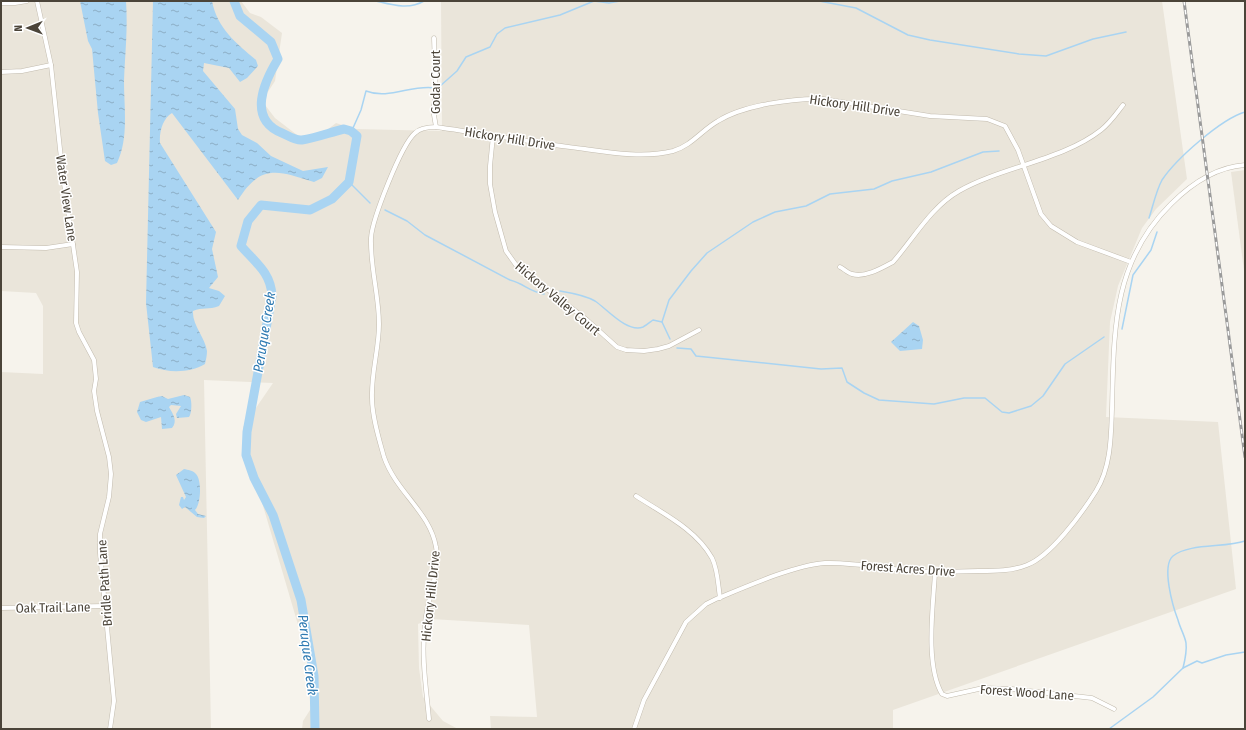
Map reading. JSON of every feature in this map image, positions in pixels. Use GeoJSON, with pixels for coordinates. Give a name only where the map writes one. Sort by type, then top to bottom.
{"type":"FeatureCollection","features":[{"type":"Feature","properties":{"kind":"street"},"geometry":{"type":"LineString","coordinates":[[1,3],[15,4],[27,1]]}},
{"type":"Feature","properties":{"kind":"street","name":"Water View Lane"},"geometry":{"type":"LineString","coordinates":[[37,1],[51,65],[63,177],[77,272],[76,323],[79,332],[94,360],[96,379],[94,391]]}},
{"type":"Feature","properties":{"kind":"street","name":"Godar Court"},"geometry":{"type":"LineString","coordinates":[[434,38],[436,95],[433,109],[436,127]]}},
{"type":"Feature","properties":{"kind":"street"},"geometry":{"type":"LineString","coordinates":[[1,72],[22,71],[51,65]]}},
{"type":"Feature","properties":{"kind":"street","name":"Hickory Hill Drive"},"geometry":{"type":"LineString","coordinates":[[429,719],[424,656],[425,623],[436,563],[437,549],[433,534],[427,522],[399,488],[391,474],[384,457],[373,411],[372,397],[379,327],[379,310],[371,250],[371,236],[376,216],[408,142],[420,129],[436,127],[601,151],[637,154],[672,151],[686,146],[718,121],[735,113],[797,99],[823,99],[930,116],[987,119],[1005,126],[1024,166],[1041,214],[1051,226],[1077,242],[1131,262]]}},
{"type":"Feature","properties":{"kind":"street"},"geometry":{"type":"LineString","coordinates":[[840,268],[852,274],[861,274],[884,267],[893,262],[947,199],[974,184],[1024,166],[1087,139],[1111,121],[1123,105]]}},
{"type":"Feature","properties":{"kind":"street","name":"Hickory Valley Court"},"geometry":{"type":"LineString","coordinates":[[493,136],[490,184],[495,212],[506,251],[516,265],[587,320],[617,347],[626,350],[644,351],[658,349],[668,346],[699,330]]}},
{"type":"Feature","properties":{"kind":"street","name":"Forest Acres Drive"},"geometry":{"type":"LineString","coordinates":[[634,729],[644,700],[686,622],[706,604],[720,598],[814,564],[853,564],[935,573],[996,571],[1028,565],[1042,556],[1071,527],[1096,491],[1107,466],[1112,421],[1116,315],[1122,287],[1131,262],[1144,237],[1162,213],[1176,198],[1206,177],[1225,168],[1245,165]]}},
{"type":"Feature","properties":{"kind":"street"},"geometry":{"type":"LineString","coordinates":[[1,246],[46,248],[73,244]]}},
{"type":"Feature","properties":{"kind":"street","name":"Bridle Path Lane"},"geometry":{"type":"LineString","coordinates":[[94,391],[97,411],[109,457],[111,474],[109,497],[100,534],[104,606],[114,701],[110,729]]}},
{"type":"Feature","properties":{"kind":"street"},"geometry":{"type":"LineString","coordinates":[[636,496],[680,524],[704,547],[712,559],[717,574],[720,598]]}},
{"type":"Feature","properties":{"kind":"street","name":"Forest Wood Lane"},"geometry":{"type":"LineString","coordinates":[[935,573],[932,642],[935,676],[942,694],[947,696],[983,688],[1012,689],[1092,698],[1114,708]]}},
{"type":"Feature","properties":{"kind":"street","name":"Oak Trail Lane"},"geometry":{"type":"LineString","coordinates":[[1,608],[104,606]]}},
{"type":"Feature","properties":{"kind":"shaded area"},"geometry":{"type":"Polygon","coordinates":[[[1,1],[241,1],[250,13],[261,17],[282,33],[275,81],[262,101],[275,118],[301,138],[314,140],[336,123],[354,129],[442,131],[441,1],[1162,1],[1187,179],[1156,209],[1142,228],[1118,286],[1110,322],[1106,417],[1218,422],[1236,589],[893,710],[893,729],[491,729],[490,716],[537,717],[529,625],[431,619],[418,624],[419,668],[423,697],[443,721],[458,729],[302,729],[303,721],[319,696],[246,448],[243,427],[273,383],[204,380],[211,729],[1,729],[1,372],[43,374],[43,306],[36,293],[1,291],[1,1]]]}},
{"type":"Feature","properties":{"kind":"shaded area"},"geometry":{"type":"Polygon","coordinates":[[[1245,170],[1245,278],[1231,172],[1245,170]]]}},
{"type":"Feature","properties":{"kind":"water"},"geometry":{"type":"Polygon","coordinates":[[[80,1],[126,1],[127,31],[124,81],[124,133],[121,153],[117,163],[111,165],[105,161],[98,113],[92,49],[88,41],[80,1]]]}},
{"type":"Feature","properties":{"kind":"water"},"geometry":{"type":"Polygon","coordinates":[[[153,1],[212,1],[218,19],[223,27],[235,41],[256,60],[258,66],[247,78],[240,82],[229,68],[204,63],[203,71],[235,109],[238,129],[242,135],[257,143],[271,156],[303,171],[328,167],[322,178],[314,182],[280,173],[263,175],[246,188],[238,200],[172,113],[166,118],[160,134],[160,143],[216,232],[212,249],[218,277],[209,288],[219,291],[225,296],[219,306],[193,311],[194,321],[206,346],[207,356],[205,364],[193,369],[179,371],[153,367],[146,303],[153,1]]]}},
{"type":"Feature","properties":{"kind":"water"},"geometry":{"type":"Polygon","coordinates":[[[913,322],[919,326],[923,340],[922,349],[900,351],[891,342],[913,322]]]}},
{"type":"Feature","properties":{"kind":"water"},"geometry":{"type":"Polygon","coordinates":[[[184,395],[190,397],[191,399],[191,413],[189,417],[177,418],[176,414],[181,406],[171,405],[169,407],[175,420],[172,428],[162,429],[161,417],[146,422],[141,420],[137,412],[140,402],[162,396],[168,399],[184,395]]]}},
{"type":"Feature","properties":{"kind":"water"},"geometry":{"type":"Polygon","coordinates":[[[184,469],[190,470],[198,477],[200,498],[195,510],[198,514],[206,516],[204,518],[197,517],[185,507],[182,509],[179,505],[181,497],[183,497],[184,500],[186,497],[176,475],[184,469]]]}},
{"type":"Feature","properties":{"kind":"waterway","name":"Peruque Creek"},"geometry":{"type":"LineString","coordinates":[[234,1],[240,16],[271,42],[278,59],[268,78],[262,99],[262,109],[265,119],[271,127],[297,140],[313,138],[344,129],[351,131],[357,136],[349,182],[332,199],[310,210],[261,205],[248,221],[241,246],[266,275],[269,281],[272,296],[247,432],[246,455],[254,478],[273,515],[301,600],[314,676],[315,729]]}},
{"type":"Feature","properties":{"kind":"waterway"},"geometry":{"type":"LineString","coordinates":[[376,1],[401,6],[418,4],[424,1]]}},
{"type":"Feature","properties":{"kind":"waterway"},"geometry":{"type":"LineString","coordinates":[[439,87],[457,71],[466,57],[490,47],[497,34],[505,28],[560,15],[594,1],[609,3],[620,1]]}},
{"type":"Feature","properties":{"kind":"waterway"},"geometry":{"type":"LineString","coordinates":[[819,1],[856,8],[908,35],[930,40],[1019,54],[1046,56],[1093,39],[1126,32]]}},
{"type":"Feature","properties":{"kind":"waterway"},"geometry":{"type":"LineString","coordinates":[[357,136],[353,128],[361,110],[366,91],[383,94],[426,87],[435,88]]}},
{"type":"Feature","properties":{"kind":"waterway"},"geometry":{"type":"LineString","coordinates":[[1149,218],[1160,184],[1169,171],[1188,151],[1212,131],[1235,116],[1245,112]]}},
{"type":"Feature","properties":{"kind":"waterway"},"geometry":{"type":"LineString","coordinates":[[670,339],[662,322],[669,300],[707,253],[753,222],[775,212],[806,206],[830,194],[874,189],[892,181],[931,172],[983,152],[999,151]]}},
{"type":"Feature","properties":{"kind":"waterway"},"geometry":{"type":"LineString","coordinates":[[349,182],[370,203]]}},
{"type":"Feature","properties":{"kind":"waterway"},"geometry":{"type":"LineString","coordinates":[[385,210],[407,221],[425,235],[510,280],[544,294]]}},
{"type":"Feature","properties":{"kind":"waterway"},"geometry":{"type":"LineString","coordinates":[[1122,329],[1133,275],[1151,250],[1157,232]]}},
{"type":"Feature","properties":{"kind":"waterway"},"geometry":{"type":"LineString","coordinates":[[560,291],[578,294],[595,301],[630,327],[643,327],[653,320],[662,322]]}},
{"type":"Feature","properties":{"kind":"waterway"},"geometry":{"type":"LineString","coordinates":[[677,348],[691,349],[696,356],[821,369],[842,368],[847,382],[864,393],[879,400],[934,404],[964,398],[985,398],[1002,412],[1009,413],[1031,406],[1043,396],[1065,364],[1104,337]]}},
{"type":"Feature","properties":{"kind":"waterway"},"geometry":{"type":"LineString","coordinates":[[1183,668],[1186,643],[1169,587],[1168,568],[1170,561],[1173,556],[1188,549],[1245,541]]}},
{"type":"Feature","properties":{"kind":"waterway"},"geometry":{"type":"LineString","coordinates":[[1109,729],[1153,697],[1183,668],[1197,661],[1202,663],[1226,655],[1245,652]]}},
{"type":"Feature","properties":{"kind":"railway"},"geometry":{"type":"LineString","coordinates":[[1184,1],[1245,457]]}}]}
